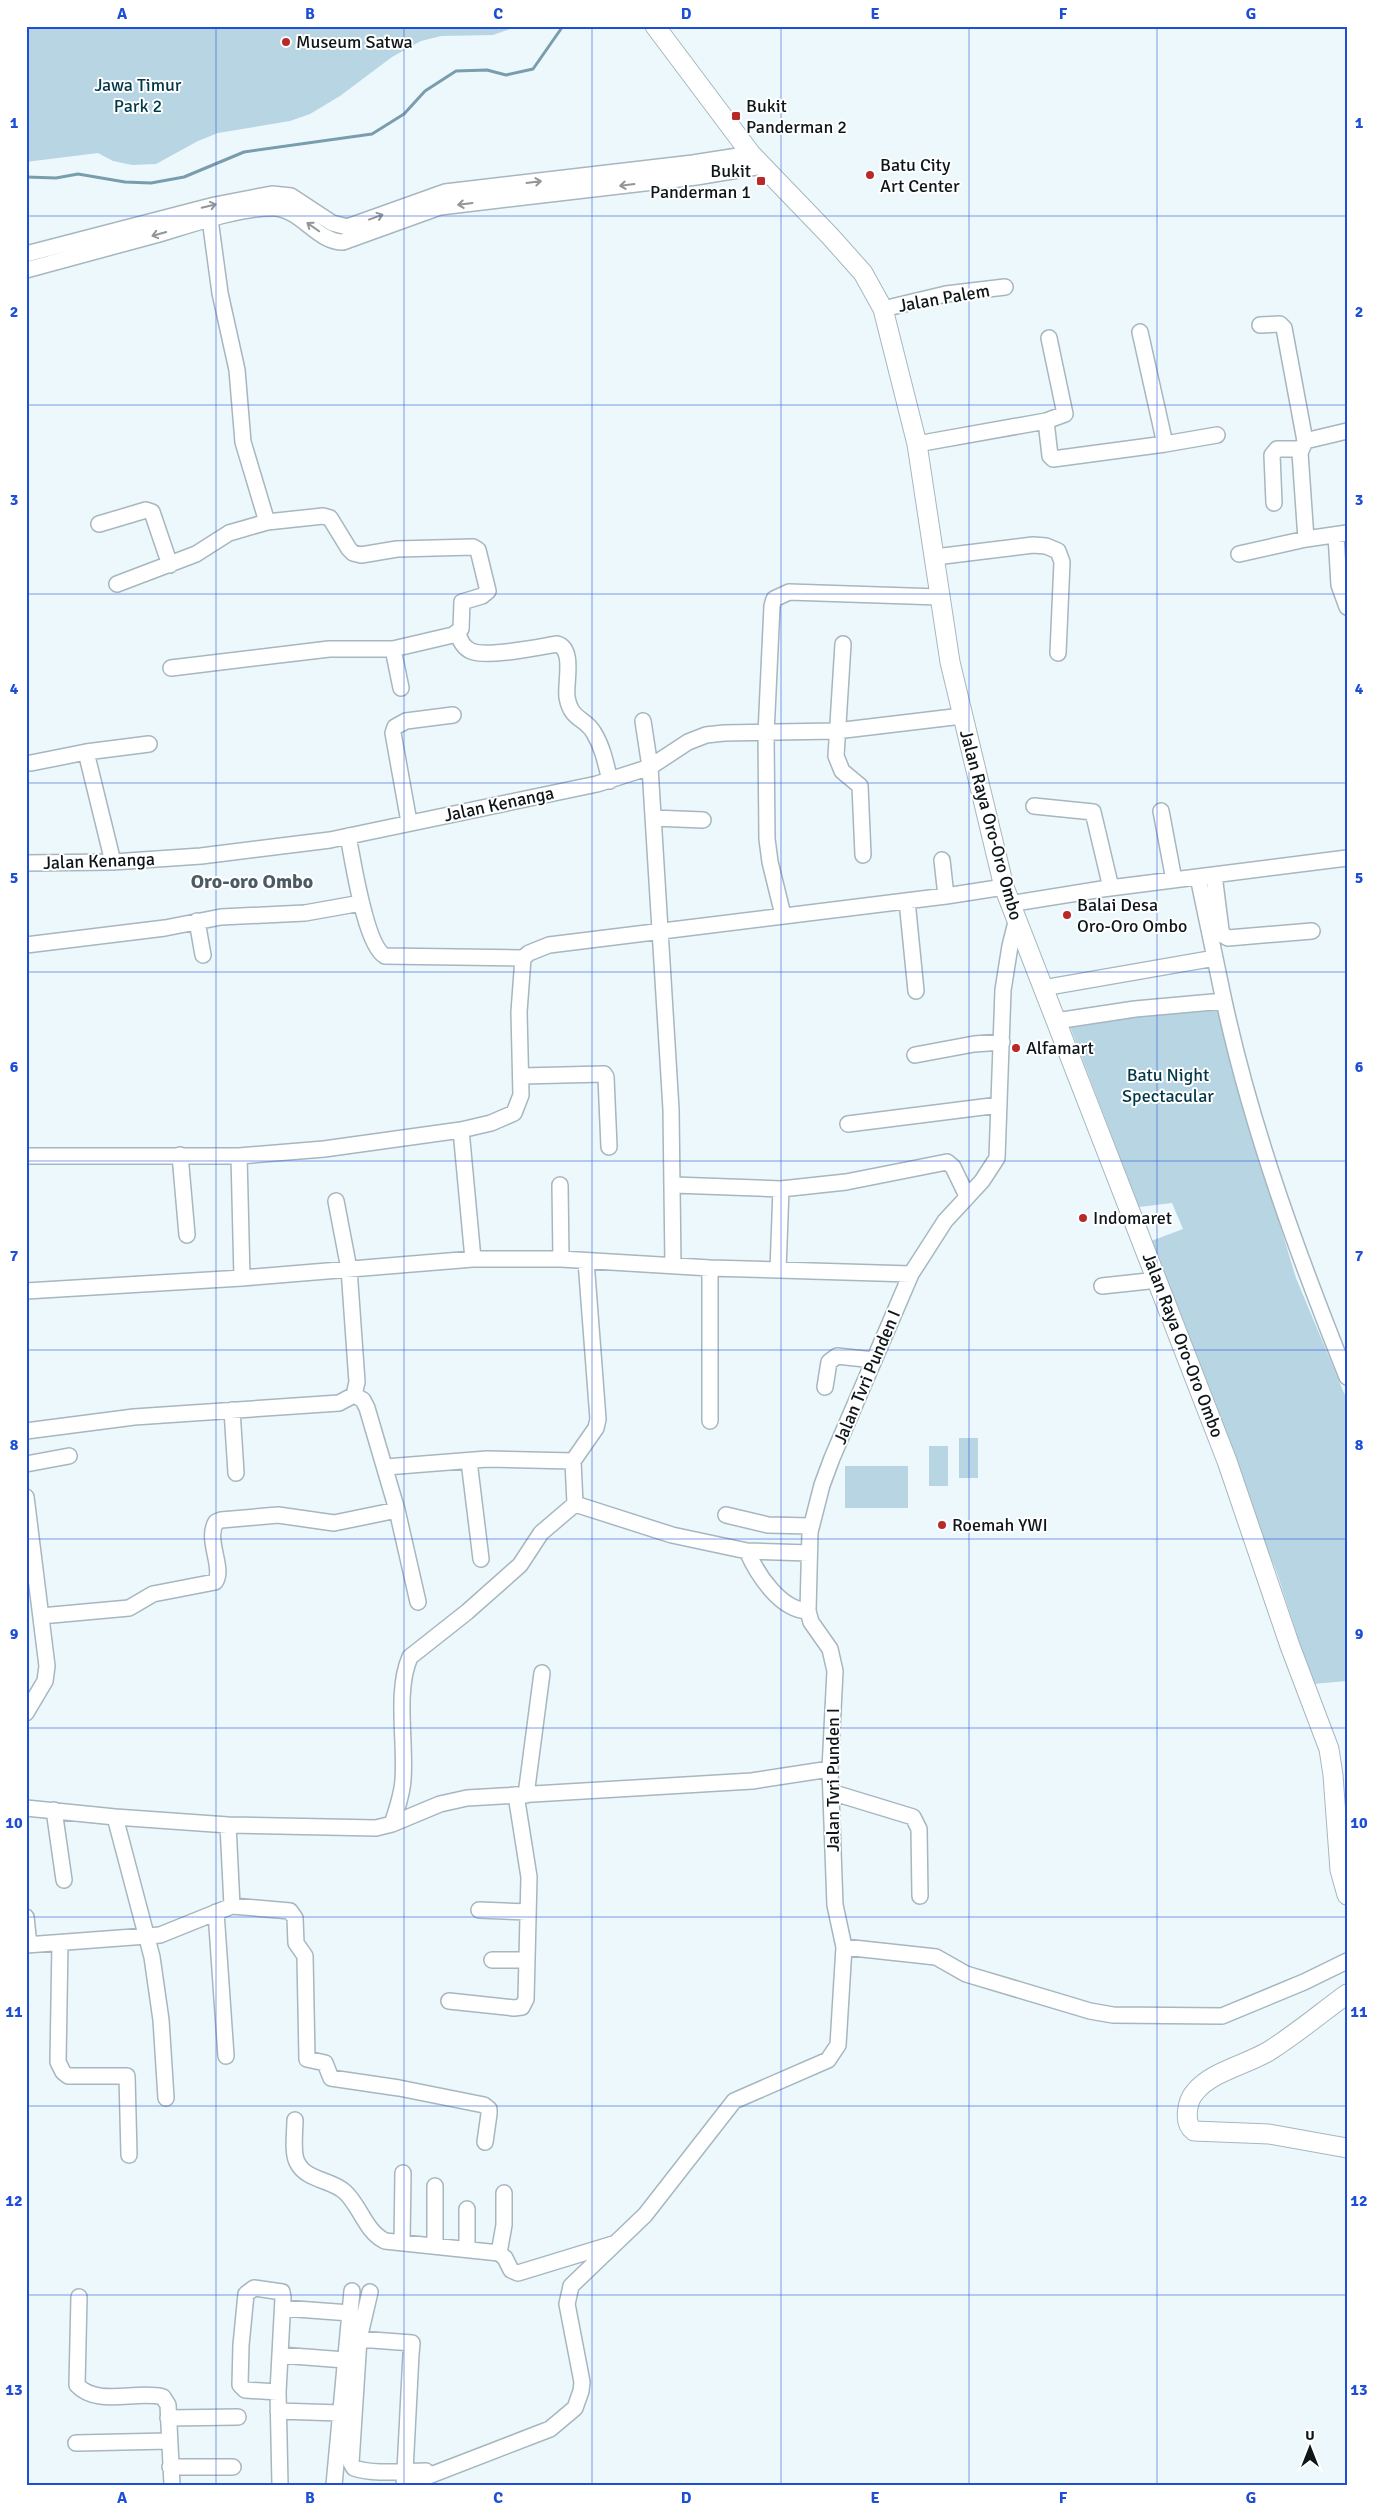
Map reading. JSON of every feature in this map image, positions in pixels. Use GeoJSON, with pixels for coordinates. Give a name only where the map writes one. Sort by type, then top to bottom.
{"type":"FeatureCollection","features":[{"type":"Feature","properties":{"kind":"main road","name":"Jalan Raya Oro-Oro Ombo"},"geometry":{"type":"LineString","coordinates":[[656,26],[756,160],[863,273],[883,309],[917,444],[939,597],[962,716],[1006,895],[1158,1280],[1227,1461],[1290,1646],[1329,1749],[1333,1775],[1340,1870],[1347,1895]]}},
{"type":"Feature","properties":{"kind":"main road"},"geometry":{"type":"LineString","coordinates":[[1347,1994],[1267,2052],[1209,2080],[1191,2098],[1188,2114],[1189,2124],[1194,2131],[1270,2134],[1347,2148]]}},
{"type":"Feature","properties":{"kind":"street"},"geometry":{"type":"LineString","coordinates":[[26,270],[87,253],[113,239],[215,205],[272,194],[291,196],[332,223],[347,227],[437,201],[692,163],[756,160]]}},
{"type":"Feature","properties":{"kind":"street"},"geometry":{"type":"LineString","coordinates":[[26,254],[84,238],[113,239],[210,219],[278,208],[295,215],[328,237],[343,242],[437,201]]}},
{"type":"Feature","properties":{"kind":"street"},"geometry":{"type":"LineString","coordinates":[[210,219],[220,293],[236,370],[243,442],[267,522]]}},
{"type":"Feature","properties":{"kind":"street"},"geometry":{"type":"LineString","coordinates":[[84,238],[87,253]]}},
{"type":"Feature","properties":{"kind":"street","name":"Jalan Palem"},"geometry":{"type":"LineString","coordinates":[[883,309],[946,294],[1005,287]]}},
{"type":"Feature","properties":{"kind":"street"},"geometry":{"type":"LineString","coordinates":[[1260,326],[1280,324],[1284,328],[1303,445],[1306,540]]}},
{"type":"Feature","properties":{"kind":"street"},"geometry":{"type":"LineString","coordinates":[[1140,332],[1165,444]]}},
{"type":"Feature","properties":{"kind":"street"},"geometry":{"type":"LineString","coordinates":[[917,444],[1046,421],[1066,412],[1049,338]]}},
{"type":"Feature","properties":{"kind":"street"},"geometry":{"type":"LineString","coordinates":[[1046,421],[1050,456],[1053,459],[1217,435]]}},
{"type":"Feature","properties":{"kind":"street"},"geometry":{"type":"LineString","coordinates":[[1274,503],[1272,455],[1277,449],[1303,445],[1347,431]]}},
{"type":"Feature","properties":{"kind":"street"},"geometry":{"type":"LineString","coordinates":[[100,524],[146,510],[152,512],[170,565]]}},
{"type":"Feature","properties":{"kind":"street"},"geometry":{"type":"LineString","coordinates":[[117,584],[196,554],[229,532],[267,522],[323,516],[330,518],[349,549],[357,555],[398,549],[473,547],[478,550],[488,592],[482,596],[462,602],[462,624],[458,633],[460,642],[470,651],[477,653],[511,651],[557,644],[562,646],[567,652],[568,697],[571,710],[577,719],[589,726],[594,733],[603,752],[610,780]]}},
{"type":"Feature","properties":{"kind":"street"},"geometry":{"type":"LineString","coordinates":[[1239,554],[1341,534],[1340,585],[1347,606]]}},
{"type":"Feature","properties":{"kind":"street"},"geometry":{"type":"LineString","coordinates":[[934,558],[1033,546],[1046,546],[1058,550],[1062,562],[1058,653]]}},
{"type":"Feature","properties":{"kind":"street"},"geometry":{"type":"LineString","coordinates":[[783,915],[768,850],[766,734],[772,606],[777,595],[789,592],[939,597]]}},
{"type":"Feature","properties":{"kind":"street"},"geometry":{"type":"LineString","coordinates":[[171,668],[329,648],[393,649],[458,633]]}},
{"type":"Feature","properties":{"kind":"street"},"geometry":{"type":"LineString","coordinates":[[843,644],[836,731],[836,756],[842,771],[860,786],[863,855]]}},
{"type":"Feature","properties":{"kind":"street"},"geometry":{"type":"LineString","coordinates":[[393,649],[401,688]]}},
{"type":"Feature","properties":{"kind":"street"},"geometry":{"type":"LineString","coordinates":[[409,822],[393,733],[395,727],[406,721],[453,715]]}},
{"type":"Feature","properties":{"kind":"street","name":"Jalan Kenanga"},"geometry":{"type":"LineString","coordinates":[[26,864],[113,862],[201,856],[330,840],[610,780],[650,767],[688,742],[706,736],[724,733],[766,734],[836,731],[962,716]]}},
{"type":"Feature","properties":{"kind":"street"},"geometry":{"type":"LineString","coordinates":[[643,721],[650,767],[671,1109],[674,1185],[673,1266]]}},
{"type":"Feature","properties":{"kind":"street"},"geometry":{"type":"LineString","coordinates":[[31,764],[86,752],[149,744]]}},
{"type":"Feature","properties":{"kind":"street"},"geometry":{"type":"LineString","coordinates":[[86,752],[113,862]]}},
{"type":"Feature","properties":{"kind":"street"},"geometry":{"type":"LineString","coordinates":[[1034,806],[1092,812],[1096,819],[1111,888]]}},
{"type":"Feature","properties":{"kind":"street"},"geometry":{"type":"LineString","coordinates":[[1161,811],[1174,880]]}},
{"type":"Feature","properties":{"kind":"street"},"geometry":{"type":"LineString","coordinates":[[653,818],[703,820]]}},
{"type":"Feature","properties":{"kind":"street"},"geometry":{"type":"LineString","coordinates":[[348,836],[361,903],[377,949],[385,956],[522,958],[528,953],[549,945],[946,896],[1006,895],[1111,888],[1214,875],[1346,862]]}},
{"type":"Feature","properties":{"kind":"street"},"geometry":{"type":"LineString","coordinates":[[942,860],[946,896]]}},
{"type":"Feature","properties":{"kind":"street"},"geometry":{"type":"LineString","coordinates":[[1214,875],[1221,930],[1223,935],[1228,938],[1312,930]]}},
{"type":"Feature","properties":{"kind":"street"},"geometry":{"type":"LineString","coordinates":[[1198,877],[1224,1001],[1261,1139],[1314,1294],[1347,1378]]}},
{"type":"Feature","properties":{"kind":"street"},"geometry":{"type":"LineString","coordinates":[[907,901],[916,991]]}},
{"type":"Feature","properties":{"kind":"street"},"geometry":{"type":"LineString","coordinates":[[26,945],[165,928],[221,917],[305,912],[361,903]]}},
{"type":"Feature","properties":{"kind":"street"},"geometry":{"type":"LineString","coordinates":[[197,921],[203,955]]}},
{"type":"Feature","properties":{"kind":"street","name":"Jalan Tvri Punden I"},"geometry":{"type":"LineString","coordinates":[[405,2480],[550,2429],[575,2408],[582,2382],[567,2304],[571,2286],[645,2214],[734,2101],[828,2060],[834,2054],[841,2036],[844,1947],[835,1905],[830,1769],[835,1671],[830,1649],[811,1622],[808,1611],[811,1526],[832,1458],[911,1274],[945,1221],[982,1181],[998,1158],[1007,963],[1016,922]]}},
{"type":"Feature","properties":{"kind":"street"},"geometry":{"type":"LineString","coordinates":[[26,1156],[239,1156],[372,1143],[461,1130],[492,1123],[514,1113],[520,1102],[522,1076],[519,1012],[522,958]]}},
{"type":"Feature","properties":{"kind":"street"},"geometry":{"type":"LineString","coordinates":[[1043,988],[1215,958]]}},
{"type":"Feature","properties":{"kind":"street"},"geometry":{"type":"LineString","coordinates":[[1007,963],[1031,960]]}},
{"type":"Feature","properties":{"kind":"street"},"geometry":{"type":"LineString","coordinates":[[1056,1021],[1135,1009],[1224,1001]]}},
{"type":"Feature","properties":{"kind":"street"},"geometry":{"type":"LineString","coordinates":[[915,1055],[974,1044],[1002,1042]]}},
{"type":"Feature","properties":{"kind":"street"},"geometry":{"type":"LineString","coordinates":[[522,1076],[604,1074],[606,1077],[609,1147]]}},
{"type":"Feature","properties":{"kind":"street"},"geometry":{"type":"LineString","coordinates":[[848,1124],[999,1105]]}},
{"type":"Feature","properties":{"kind":"street"},"geometry":{"type":"LineString","coordinates":[[461,1130],[473,1258]]}},
{"type":"Feature","properties":{"kind":"street"},"geometry":{"type":"LineString","coordinates":[[180,1155],[187,1235]]}},
{"type":"Feature","properties":{"kind":"street"},"geometry":{"type":"LineString","coordinates":[[239,1156],[242,1278]]}},
{"type":"Feature","properties":{"kind":"street"},"geometry":{"type":"LineString","coordinates":[[674,1185],[781,1189],[846,1182],[946,1162],[954,1167],[967,1196]]}},
{"type":"Feature","properties":{"kind":"street"},"geometry":{"type":"LineString","coordinates":[[560,1185],[561,1259]]}},
{"type":"Feature","properties":{"kind":"street"},"geometry":{"type":"LineString","coordinates":[[778,1270],[781,1189]]}},
{"type":"Feature","properties":{"kind":"street"},"geometry":{"type":"LineString","coordinates":[[26,1431],[134,1417],[340,1403],[354,1395],[357,1382],[349,1269],[336,1201]]}},
{"type":"Feature","properties":{"kind":"street"},"geometry":{"type":"LineString","coordinates":[[26,1291],[242,1278],[473,1258],[561,1259],[710,1268],[911,1274]]}},
{"type":"Feature","properties":{"kind":"street"},"geometry":{"type":"LineString","coordinates":[[575,1504],[573,1461],[596,1428],[598,1419],[586,1261]]}},
{"type":"Feature","properties":{"kind":"street"},"geometry":{"type":"LineString","coordinates":[[710,1268],[710,1421]]}},
{"type":"Feature","properties":{"kind":"street"},"geometry":{"type":"LineString","coordinates":[[1102,1286],[1158,1280]]}},
{"type":"Feature","properties":{"kind":"street"},"geometry":{"type":"LineString","coordinates":[[825,1387],[829,1362],[837,1356],[874,1360]]}},
{"type":"Feature","properties":{"kind":"street"},"geometry":{"type":"LineString","coordinates":[[354,1395],[363,1400],[367,1408],[386,1467],[418,1602]]}},
{"type":"Feature","properties":{"kind":"street"},"geometry":{"type":"LineString","coordinates":[[232,1410],[236,1473]]}},
{"type":"Feature","properties":{"kind":"street"},"geometry":{"type":"LineString","coordinates":[[26,1464],[69,1456]]}},
{"type":"Feature","properties":{"kind":"street"},"geometry":{"type":"LineString","coordinates":[[386,1467],[469,1461],[573,1461]]}},
{"type":"Feature","properties":{"kind":"street"},"geometry":{"type":"LineString","coordinates":[[469,1461],[481,1559]]}},
{"type":"Feature","properties":{"kind":"street"},"geometry":{"type":"LineString","coordinates":[[26,1497],[36,1608],[46,1675],[26,1713]]}},
{"type":"Feature","properties":{"kind":"street"},"geometry":{"type":"LineString","coordinates":[[575,1504],[672,1535],[747,1551],[809,1553]]}},
{"type":"Feature","properties":{"kind":"street"},"geometry":{"type":"LineString","coordinates":[[392,1824],[402,1794],[403,1689],[406,1667],[410,1657],[506,1577],[520,1564],[546,1528],[575,1504]]}},
{"type":"Feature","properties":{"kind":"street"},"geometry":{"type":"LineString","coordinates":[[36,1608],[129,1608],[153,1594],[215,1582],[218,1575],[212,1532],[216,1522],[221,1520],[278,1515],[334,1523],[397,1510]]}},
{"type":"Feature","properties":{"kind":"street"},"geometry":{"type":"LineString","coordinates":[[726,1515],[768,1525],[811,1526]]}},
{"type":"Feature","properties":{"kind":"street"},"geometry":{"type":"LineString","coordinates":[[747,1551],[756,1571],[774,1592],[792,1608],[808,1611]]}},
{"type":"Feature","properties":{"kind":"street"},"geometry":{"type":"LineString","coordinates":[[449,2001],[522,2007],[526,1999],[528,1877],[521,1795],[542,1672]]}},
{"type":"Feature","properties":{"kind":"street"},"geometry":{"type":"LineString","coordinates":[[26,1808],[115,1818],[228,1825],[376,1828],[392,1824],[440,1804],[467,1798],[752,1781],[830,1769]]}},
{"type":"Feature","properties":{"kind":"street"},"geometry":{"type":"LineString","coordinates":[[831,1792],[913,1818],[919,1830],[920,1896]]}},
{"type":"Feature","properties":{"kind":"street"},"geometry":{"type":"LineString","coordinates":[[54,1810],[64,1880]]}},
{"type":"Feature","properties":{"kind":"street"},"geometry":{"type":"LineString","coordinates":[[115,1818],[147,1937],[157,1990],[166,2098]]}},
{"type":"Feature","properties":{"kind":"street"},"geometry":{"type":"LineString","coordinates":[[228,1825],[232,1906]]}},
{"type":"Feature","properties":{"kind":"street"},"geometry":{"type":"LineString","coordinates":[[26,1917],[27,1945],[147,1937],[172,1932],[232,1906],[285,1910],[293,1914],[296,1943],[305,1956],[306,2059],[325,2063],[328,2076],[331,2078],[399,2088],[487,2106],[489,2114],[485,2142]]}},
{"type":"Feature","properties":{"kind":"street"},"geometry":{"type":"LineString","coordinates":[[479,1910],[528,1912]]}},
{"type":"Feature","properties":{"kind":"street"},"geometry":{"type":"LineString","coordinates":[[216,1912],[226,2056]]}},
{"type":"Feature","properties":{"kind":"street"},"geometry":{"type":"LineString","coordinates":[[60,1943],[58,2062],[63,2072],[68,2076],[127,2076],[129,2155]]}},
{"type":"Feature","properties":{"kind":"street"},"geometry":{"type":"LineString","coordinates":[[844,1947],[936,1957],[966,1974],[1090,2011],[1113,2015],[1222,2016],[1304,1982],[1347,1961]]}},
{"type":"Feature","properties":{"kind":"street"},"geometry":{"type":"LineString","coordinates":[[492,1960],[527,1960]]}},
{"type":"Feature","properties":{"kind":"street"},"geometry":{"type":"LineString","coordinates":[[294,2120],[296,2160],[302,2171],[343,2190],[360,2209],[373,2235],[385,2241],[499,2253],[505,2258],[511,2270],[518,2273],[620,2240]]}},
{"type":"Feature","properties":{"kind":"street"},"geometry":{"type":"LineString","coordinates":[[402,2242],[403,2173]]}},
{"type":"Feature","properties":{"kind":"street"},"geometry":{"type":"LineString","coordinates":[[435,2186],[435,2245]]}},
{"type":"Feature","properties":{"kind":"street"},"geometry":{"type":"LineString","coordinates":[[499,2253],[504,2225],[504,2194]]}},
{"type":"Feature","properties":{"kind":"street"},"geometry":{"type":"LineString","coordinates":[[467,2209],[467,2249]]}},
{"type":"Feature","properties":{"kind":"street"},"geometry":{"type":"LineString","coordinates":[[278,2392],[245,2390],[241,2388],[241,2345],[248,2290],[254,2288],[282,2292],[278,2392],[280,2485]]}},
{"type":"Feature","properties":{"kind":"street"},"geometry":{"type":"LineString","coordinates":[[334,2485],[352,2292]]}},
{"type":"Feature","properties":{"kind":"street"},"geometry":{"type":"LineString","coordinates":[[370,2292],[360,2339],[350,2463],[354,2468],[363,2471],[405,2480],[426,2471]]}},
{"type":"Feature","properties":{"kind":"street"},"geometry":{"type":"LineString","coordinates":[[79,2297],[77,2385],[84,2393],[163,2397],[167,2401],[172,2485]]}},
{"type":"Feature","properties":{"kind":"street"},"geometry":{"type":"LineString","coordinates":[[282,2308],[350,2313]]}},
{"type":"Feature","properties":{"kind":"street"},"geometry":{"type":"LineString","coordinates":[[360,2339],[412,2343],[405,2480]]}},
{"type":"Feature","properties":{"kind":"street"},"geometry":{"type":"LineString","coordinates":[[280,2355],[345,2360]]}},
{"type":"Feature","properties":{"kind":"street"},"geometry":{"type":"LineString","coordinates":[[278,2412],[340,2413]]}},
{"type":"Feature","properties":{"kind":"street"},"geometry":{"type":"LineString","coordinates":[[168,2418],[238,2417]]}},
{"type":"Feature","properties":{"kind":"street"},"geometry":{"type":"LineString","coordinates":[[76,2443],[168,2441]]}},
{"type":"Feature","properties":{"kind":"street"},"geometry":{"type":"LineString","coordinates":[[170,2467],[233,2467]]}},
{"type":"Feature","properties":{"kind":"green space","name":"Jawa Timur Park 2"},"geometry":{"type":"Polygon","coordinates":[[[26,26],[518,26],[493,35],[441,36],[421,41],[392,57],[340,96],[310,114],[290,121],[218,133],[198,141],[156,164],[132,165],[113,161],[98,153],[26,162],[26,26]]]}},
{"type":"Feature","properties":{"kind":"green space","name":"Batu Night Spectacular"},"geometry":{"type":"Polygon","coordinates":[[[1219,1007],[1251,1129],[1296,1278],[1347,1400],[1347,1681],[1313,1684],[1277,1573],[1213,1413],[1151,1241],[1183,1229],[1172,1203],[1139,1207],[1069,1024],[1219,1007]]]}},
{"type":"Feature","properties":{"kind":"green space"},"geometry":{"type":"Polygon","coordinates":[[[959,1438],[978,1438],[978,1478],[959,1478],[959,1438]]]}},
{"type":"Feature","properties":{"kind":"green space"},"geometry":{"type":"Polygon","coordinates":[[[929,1446],[948,1446],[948,1486],[929,1486],[929,1446]]]}},
{"type":"Feature","properties":{"kind":"green space"},"geometry":{"type":"Polygon","coordinates":[[[845,1466],[908,1466],[908,1508],[845,1508],[845,1466]]]}},
{"type":"Feature","properties":{"kind":"waterway"},"geometry":{"type":"LineString","coordinates":[[26,177],[56,178],[78,174],[125,182],[151,183],[184,177],[244,152],[372,134],[404,114],[425,91],[456,71],[487,70],[506,75],[533,69],[563,26]]}},
{"type":"Feature","properties":{"kind":"place","name":"Museum Satwa"},"geometry":{"type":"Point","coordinates":[286,42]}},
{"type":"Feature","properties":{"kind":"place","name":"Bukit Panderman 2"},"geometry":{"type":"Point","coordinates":[736,116]}},
{"type":"Feature","properties":{"kind":"place","name":"Batu City Art Center"},"geometry":{"type":"Point","coordinates":[870,175]}},
{"type":"Feature","properties":{"kind":"place","name":"Bukit Panderman 1"},"geometry":{"type":"Point","coordinates":[761,181]}},
{"type":"Feature","properties":{"kind":"place","name":"Balai Desa Oro-Oro Ombo"},"geometry":{"type":"Point","coordinates":[1067,915]}},
{"type":"Feature","properties":{"kind":"place","name":"Alfamart"},"geometry":{"type":"Point","coordinates":[1016,1048]}},
{"type":"Feature","properties":{"kind":"place","name":"Indomaret"},"geometry":{"type":"Point","coordinates":[1083,1218]}},
{"type":"Feature","properties":{"kind":"place","name":"Roemah YWI"},"geometry":{"type":"Point","coordinates":[942,1525]}},
{"type":"Feature","properties":{"kind":"district","name":"Oro-oro Ombo"},"geometry":{"type":"Point","coordinates":[252,881]}}]}
